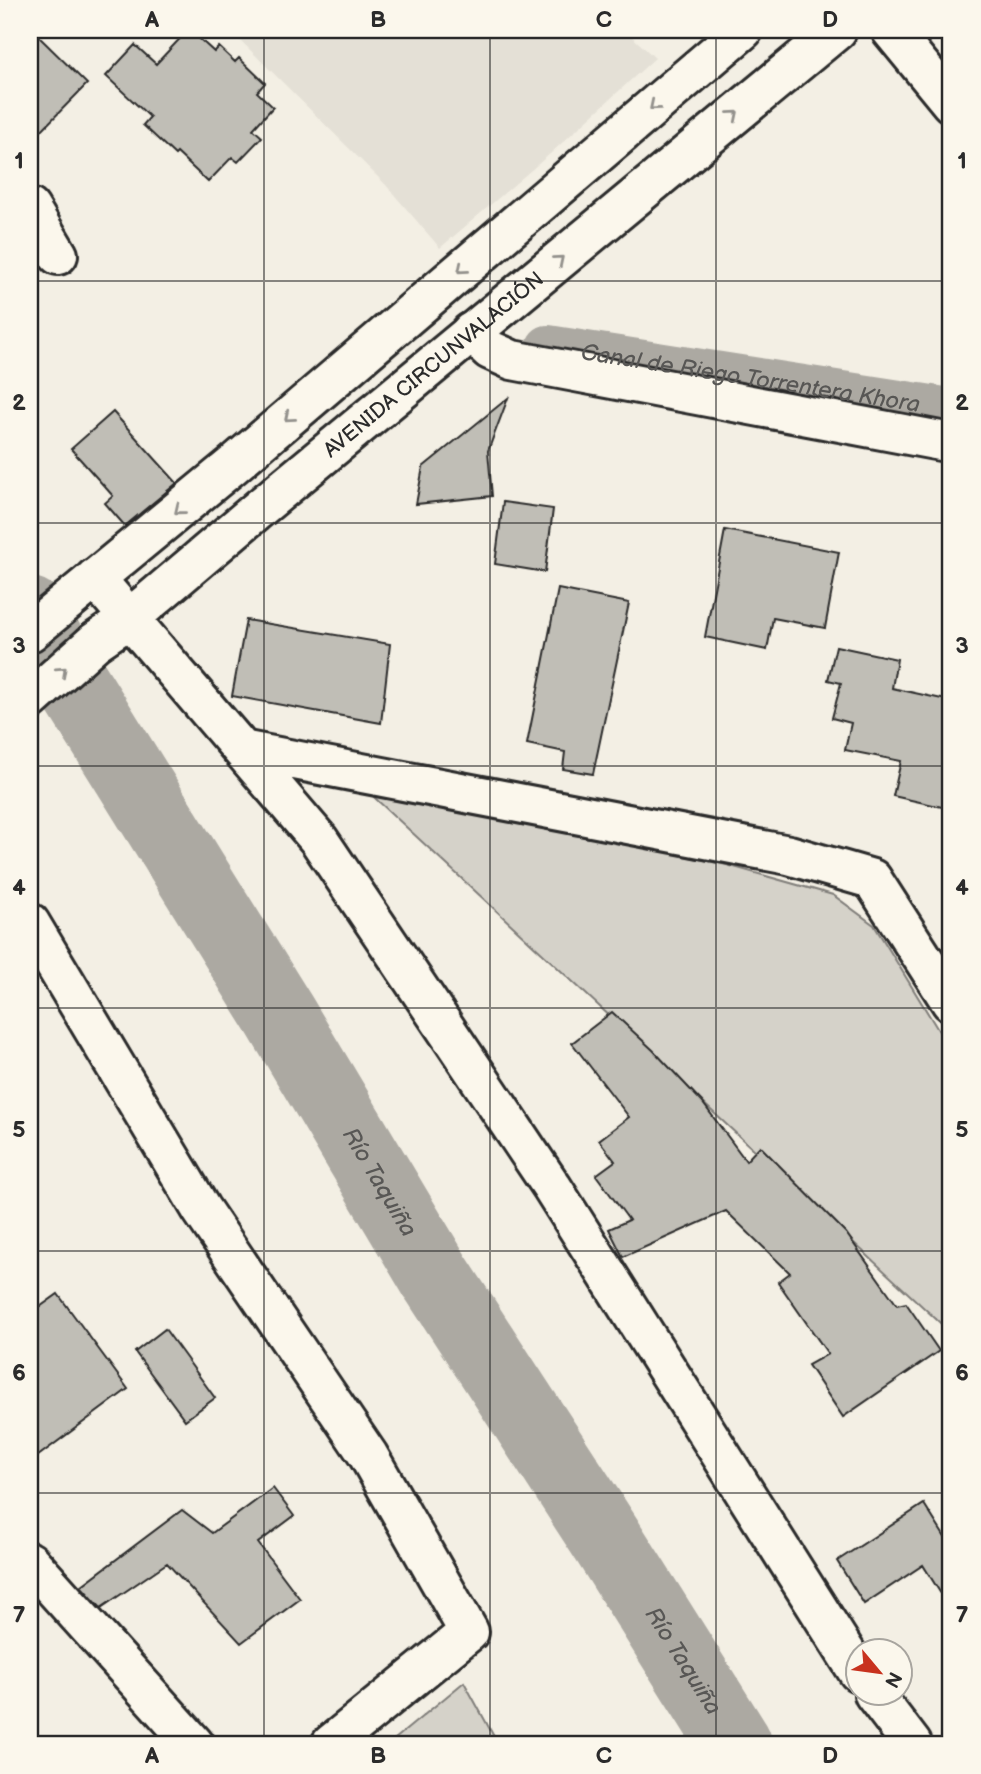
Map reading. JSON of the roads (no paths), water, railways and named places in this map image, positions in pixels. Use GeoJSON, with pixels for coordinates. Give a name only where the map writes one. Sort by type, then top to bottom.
{"type":"FeatureCollection","features":[{"type":"Feature","properties":{"kind":"street"},"geometry":{"type":"LineString","coordinates":[[30,632],[232,466],[743,30]]}},
{"type":"Feature","properties":{"kind":"street","name":"AVENIDA CIRCUNVALACIÓN"},"geometry":{"type":"LineString","coordinates":[[30,699],[95,642],[130,618],[261,506],[837,30]]}},
{"type":"Feature","properties":{"kind":"street"},"geometry":{"type":"LineString","coordinates":[[891,30],[951,103]]}},
{"type":"Feature","properties":{"kind":"street"},"geometry":{"type":"LineString","coordinates":[[30,208],[58,255]]}},
{"type":"Feature","properties":{"kind":"street"},"geometry":{"type":"LineString","coordinates":[[471,332],[491,350],[512,360],[951,443]]}},
{"type":"Feature","properties":{"kind":"street"},"geometry":{"type":"LineString","coordinates":[[95,579],[319,840],[544,1175],[844,1648]]}},
{"type":"Feature","properties":{"kind":"street"},"geometry":{"type":"LineString","coordinates":[[242,750],[789,855],[872,879],[951,1002]]}},
{"type":"Feature","properties":{"kind":"street"},"geometry":{"type":"LineString","coordinates":[[30,923],[201,1209],[368,1455],[469,1632],[331,1744]]}},
{"type":"Feature","properties":{"kind":"street"},"geometry":{"type":"LineString","coordinates":[[30,1562],[194,1744]]}},
{"type":"Feature","properties":{"kind":"street"},"geometry":{"type":"LineString","coordinates":[[885,1708],[912,1744]]}},
{"type":"Feature","properties":{"kind":"waterway","name":"Canal de Riego Torrentera Khora"},"geometry":{"type":"LineString","coordinates":[[548,347],[951,410]]}},
{"type":"Feature","properties":{"kind":"waterway","name":"Río Taquiña"},"geometry":{"type":"LineString","coordinates":[[30,614],[280,1016],[435,1276],[605,1537],[735,1744]]}}]}
